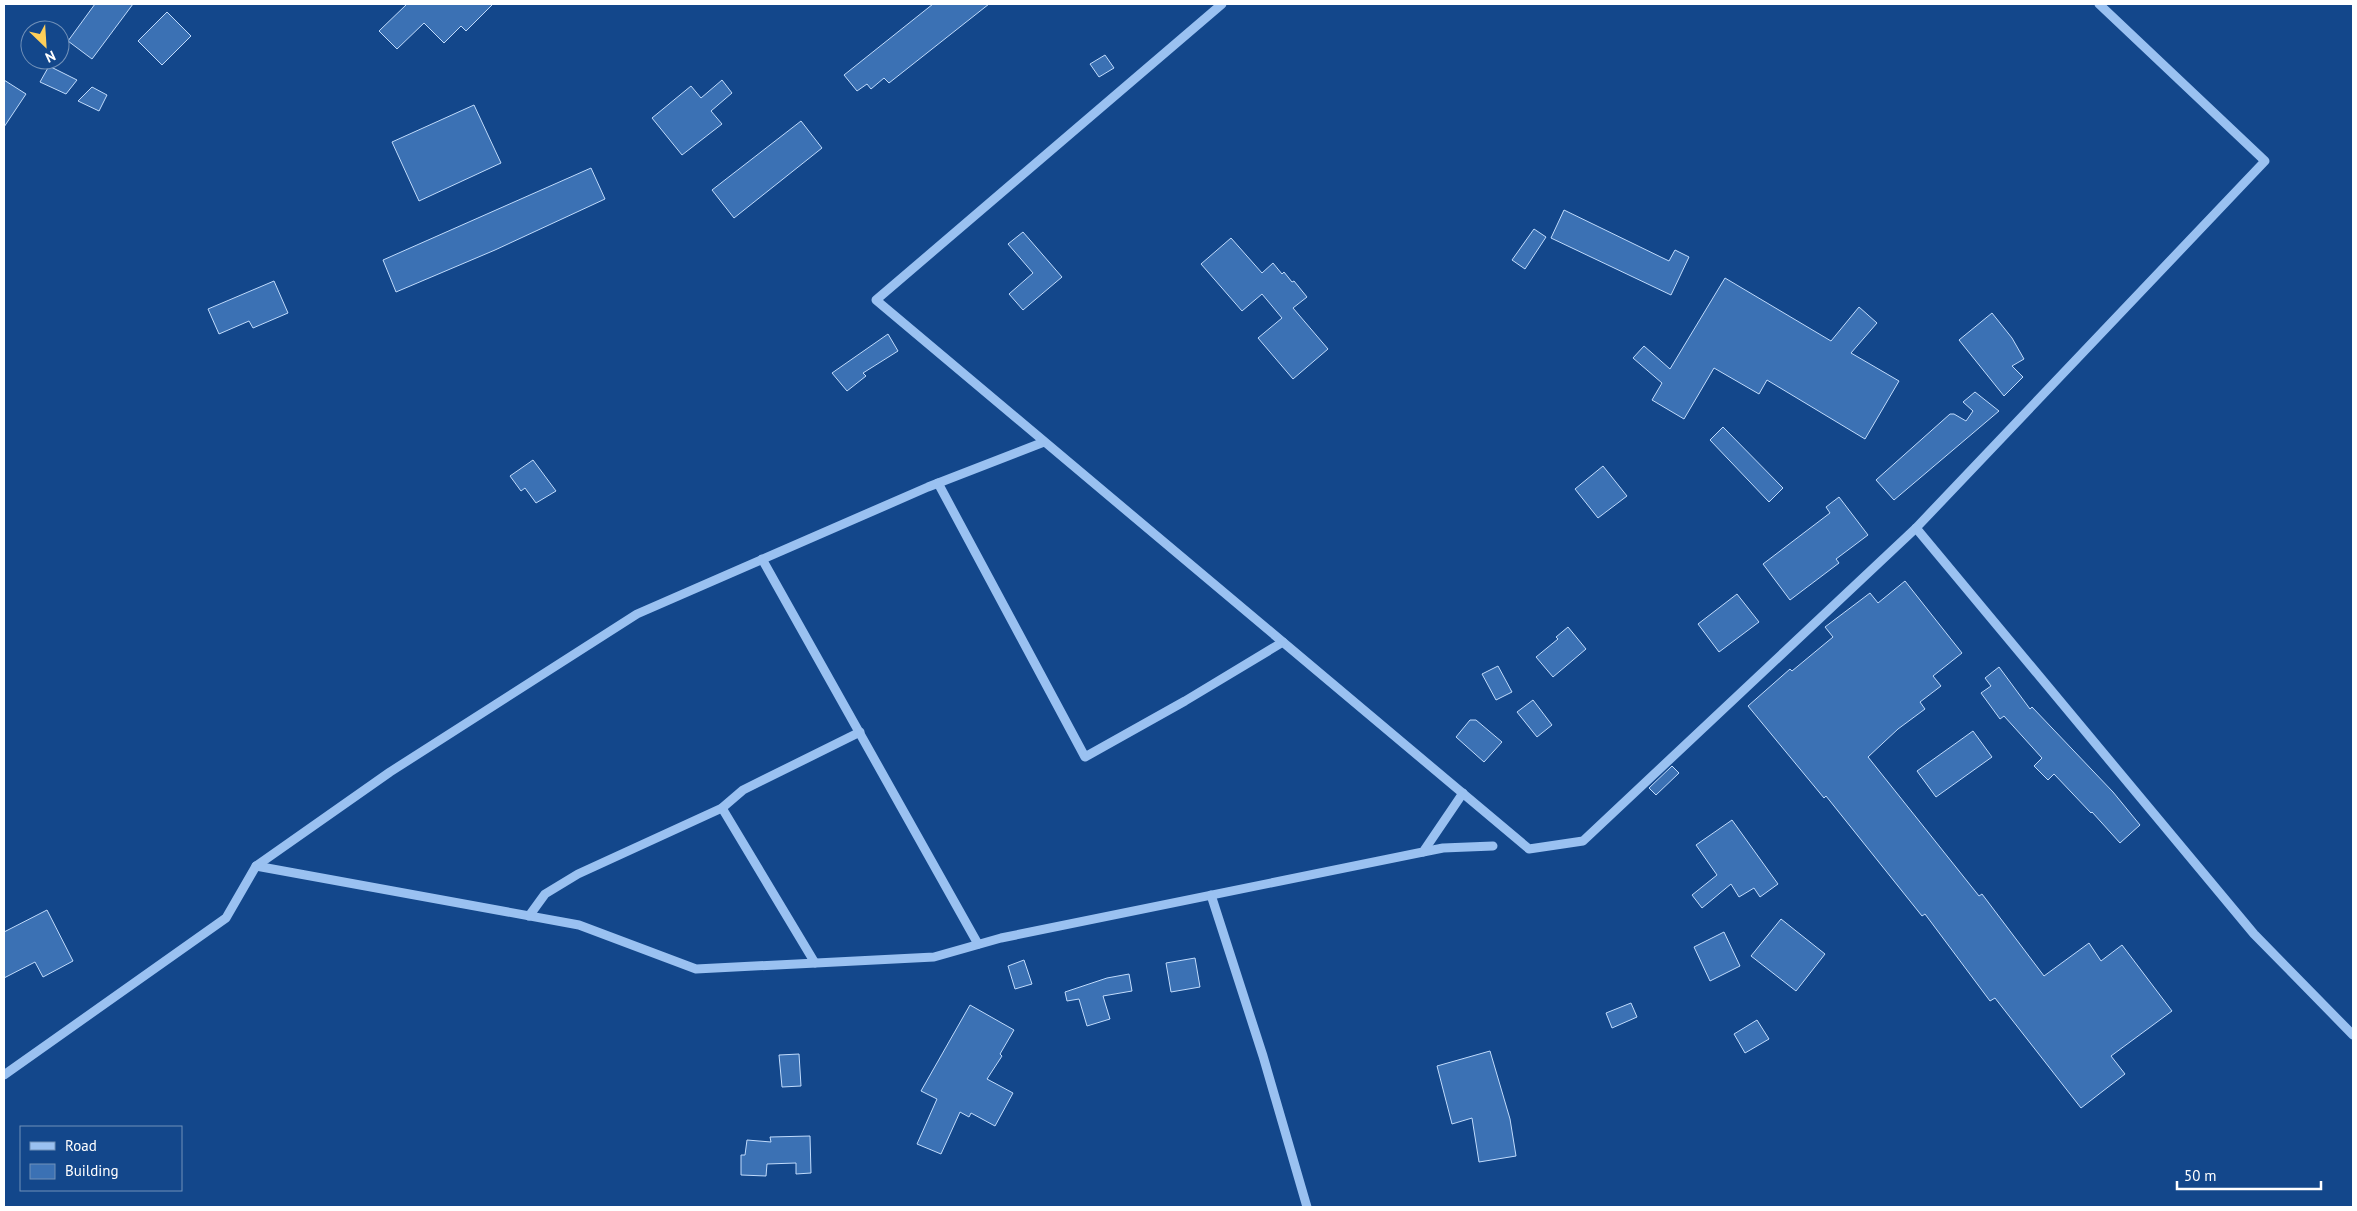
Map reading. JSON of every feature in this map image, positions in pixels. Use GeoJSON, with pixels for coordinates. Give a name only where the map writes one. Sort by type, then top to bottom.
{"type":"FeatureCollection","features":[{"type":"Feature","properties":{"kind":"street"},"geometry":{"type":"LineString","coordinates":[[1222,4],[876,300],[1530,849],[1583,841],[1916,528],[2265,161],[2099,4]]}},
{"type":"Feature","properties":{"kind":"street"},"geometry":{"type":"LineString","coordinates":[[4,1075],[226,918],[256,866],[390,772],[637,614],[938,483],[1044,442]]}},
{"type":"Feature","properties":{"kind":"street"},"geometry":{"type":"LineString","coordinates":[[938,483],[1086,757],[1185,701],[1283,642]]}},
{"type":"Feature","properties":{"kind":"street"},"geometry":{"type":"LineString","coordinates":[[1916,528],[2254,934],[2353,1035]]}},
{"type":"Feature","properties":{"kind":"street"},"geometry":{"type":"LineString","coordinates":[[762,559],[978,944]]}},
{"type":"Feature","properties":{"kind":"street"},"geometry":{"type":"LineString","coordinates":[[529,916],[545,894],[578,874],[722,808],[743,790],[860,732]]}},
{"type":"Feature","properties":{"kind":"street"},"geometry":{"type":"LineString","coordinates":[[1423,852],[1462,793]]}},
{"type":"Feature","properties":{"kind":"street"},"geometry":{"type":"LineString","coordinates":[[722,808],[815,963]]}},
{"type":"Feature","properties":{"kind":"street"},"geometry":{"type":"LineString","coordinates":[[256,866],[579,925],[696,969],[934,956],[978,944],[1443,848],[1493,846]]}},
{"type":"Feature","properties":{"kind":"street"},"geometry":{"type":"LineString","coordinates":[[1210,896],[1263,1056],[1308,1207]]}},
{"type":"Feature","properties":{"kind":"building"},"geometry":{"type":"Polygon","coordinates":[[[95,4],[133,4],[92,59],[70,42],[70,38],[95,4]]]}},
{"type":"Feature","properties":{"kind":"building"},"geometry":{"type":"Polygon","coordinates":[[[407,4],[493,4],[466,31],[461,26],[444,43],[424,23],[397,49],[379,31],[407,4]]]}},
{"type":"Feature","properties":{"kind":"building"},"geometry":{"type":"Polygon","coordinates":[[[933,4],[989,4],[889,83],[884,78],[871,89],[867,84],[857,91],[844,75],[933,4]]]}},
{"type":"Feature","properties":{"kind":"building"},"geometry":{"type":"Polygon","coordinates":[[[167,12],[191,36],[162,65],[138,41],[167,12]]]}},
{"type":"Feature","properties":{"kind":"building"},"geometry":{"type":"Polygon","coordinates":[[[1105,55],[1114,68],[1099,77],[1090,64],[1105,55]]]}},
{"type":"Feature","properties":{"kind":"building"},"geometry":{"type":"Polygon","coordinates":[[[47,70],[57,70],[77,80],[66,94],[40,82],[47,70]]]}},
{"type":"Feature","properties":{"kind":"building"},"geometry":{"type":"Polygon","coordinates":[[[4,80],[26,94],[4,127],[4,80]]]}},
{"type":"Feature","properties":{"kind":"building"},"geometry":{"type":"Polygon","coordinates":[[[722,80],[732,93],[711,111],[722,124],[682,155],[652,118],[691,86],[701,98],[722,80]]]}},
{"type":"Feature","properties":{"kind":"building"},"geometry":{"type":"Polygon","coordinates":[[[92,87],[107,95],[99,111],[78,101],[92,87]]]}},
{"type":"Feature","properties":{"kind":"building"},"geometry":{"type":"Polygon","coordinates":[[[474,105],[501,163],[419,201],[392,142],[474,105]]]}},
{"type":"Feature","properties":{"kind":"building"},"geometry":{"type":"Polygon","coordinates":[[[801,121],[822,148],[734,218],[712,190],[801,121]]]}},
{"type":"Feature","properties":{"kind":"building"},"geometry":{"type":"Polygon","coordinates":[[[591,168],[605,199],[495,250],[396,292],[383,260],[591,168]]]}},
{"type":"Feature","properties":{"kind":"building"},"geometry":{"type":"Polygon","coordinates":[[[1564,210],[1669,261],[1675,250],[1689,257],[1671,295],[1551,238],[1564,210]]]}},
{"type":"Feature","properties":{"kind":"building"},"geometry":{"type":"Polygon","coordinates":[[[1534,229],[1546,237],[1525,269],[1512,260],[1534,229]]]}},
{"type":"Feature","properties":{"kind":"building"},"geometry":{"type":"Polygon","coordinates":[[[1023,232],[1062,277],[1023,310],[1009,294],[1033,273],[1008,244],[1023,232]]]}},
{"type":"Feature","properties":{"kind":"building"},"geometry":{"type":"Polygon","coordinates":[[[1231,238],[1262,273],[1273,263],[1282,274],[1284,272],[1292,282],[1294,281],[1307,297],[1293,308],[1328,349],[1293,379],[1258,338],[1282,318],[1262,294],[1242,311],[1201,264],[1231,238]]]}},
{"type":"Feature","properties":{"kind":"building"},"geometry":{"type":"Polygon","coordinates":[[[1725,278],[1831,341],[1859,307],[1877,323],[1851,353],[1899,381],[1865,439],[1767,380],[1759,394],[1714,368],[1684,419],[1652,400],[1662,383],[1633,358],[1644,346],[1670,369],[1725,278]]]}},
{"type":"Feature","properties":{"kind":"building"},"geometry":{"type":"Polygon","coordinates":[[[274,281],[288,313],[253,328],[249,321],[219,334],[208,309],[274,281]]]}},
{"type":"Feature","properties":{"kind":"building"},"geometry":{"type":"Polygon","coordinates":[[[1992,313],[2012,338],[2024,359],[2012,366],[2023,377],[2004,396],[1959,340],[1992,313]]]}},
{"type":"Feature","properties":{"kind":"building"},"geometry":{"type":"Polygon","coordinates":[[[888,334],[898,351],[863,373],[866,376],[847,391],[832,373],[888,334]]]}},
{"type":"Feature","properties":{"kind":"building"},"geometry":{"type":"Polygon","coordinates":[[[1975,392],[1999,411],[1894,500],[1876,480],[1950,414],[1954,414],[1966,421],[1973,411],[1963,402],[1975,392]]]}},
{"type":"Feature","properties":{"kind":"building"},"geometry":{"type":"Polygon","coordinates":[[[1723,427],[1783,488],[1769,502],[1710,440],[1723,427]]]}},
{"type":"Feature","properties":{"kind":"building"},"geometry":{"type":"Polygon","coordinates":[[[533,460],[556,491],[536,503],[525,488],[521,491],[510,476],[533,460]]]}},
{"type":"Feature","properties":{"kind":"building"},"geometry":{"type":"Polygon","coordinates":[[[1603,466],[1627,496],[1598,518],[1575,489],[1603,466]]]}},
{"type":"Feature","properties":{"kind":"building"},"geometry":{"type":"Polygon","coordinates":[[[1839,497],[1868,535],[1836,559],[1839,563],[1790,600],[1763,564],[1830,513],[1826,507],[1839,497]]]}},
{"type":"Feature","properties":{"kind":"building"},"geometry":{"type":"Polygon","coordinates":[[[1905,581],[1962,653],[1933,676],[1941,686],[1920,702],[1925,709],[1898,729],[1868,757],[1979,896],[1982,894],[2044,976],[2089,943],[2101,961],[2122,945],[2172,1011],[2111,1056],[2125,1074],[2081,1108],[1995,998],[1990,1001],[1925,914],[1922,916],[1826,796],[1824,798],[1748,706],[1790,669],[1792,671],[1833,637],[1825,627],[1870,593],[1878,603],[1905,581]]]}},
{"type":"Feature","properties":{"kind":"building"},"geometry":{"type":"Polygon","coordinates":[[[1737,594],[1759,622],[1719,652],[1698,624],[1737,594]]]}},
{"type":"Feature","properties":{"kind":"building"},"geometry":{"type":"Polygon","coordinates":[[[1568,627],[1586,649],[1553,677],[1536,657],[1558,639],[1556,637],[1568,627]]]}},
{"type":"Feature","properties":{"kind":"building"},"geometry":{"type":"Polygon","coordinates":[[[1498,666],[1512,692],[1496,700],[1482,674],[1498,666]]]}},
{"type":"Feature","properties":{"kind":"building"},"geometry":{"type":"Polygon","coordinates":[[[1999,667],[2030,709],[2032,707],[2113,792],[2140,825],[2120,843],[2054,774],[2048,780],[2034,766],[2042,758],[2004,716],[2000,719],[1981,693],[1991,686],[1985,678],[1999,667]]]}},
{"type":"Feature","properties":{"kind":"building"},"geometry":{"type":"Polygon","coordinates":[[[1533,700],[1552,725],[1537,737],[1517,712],[1533,700]]]}},
{"type":"Feature","properties":{"kind":"building"},"geometry":{"type":"Polygon","coordinates":[[[1470,720],[1476,720],[1502,742],[1484,762],[1456,737],[1470,720]]]}},
{"type":"Feature","properties":{"kind":"building"},"geometry":{"type":"Polygon","coordinates":[[[1973,731],[1992,757],[1936,797],[1917,771],[1973,731]]]}},
{"type":"Feature","properties":{"kind":"building"},"geometry":{"type":"Polygon","coordinates":[[[1672,766],[1679,773],[1656,795],[1649,788],[1672,766]]]}},
{"type":"Feature","properties":{"kind":"building"},"geometry":{"type":"Polygon","coordinates":[[[1732,820],[1778,884],[1760,897],[1754,888],[1739,897],[1731,884],[1702,908],[1692,895],[1717,875],[1696,845],[1732,820]]]}},
{"type":"Feature","properties":{"kind":"building"},"geometry":{"type":"Polygon","coordinates":[[[47,910],[73,961],[43,977],[35,962],[4,978],[4,932],[47,910]]]}},
{"type":"Feature","properties":{"kind":"building"},"geometry":{"type":"Polygon","coordinates":[[[1781,919],[1825,954],[1796,991],[1751,956],[1781,919]]]}},
{"type":"Feature","properties":{"kind":"building"},"geometry":{"type":"Polygon","coordinates":[[[1724,932],[1740,966],[1710,981],[1694,947],[1724,932]]]}},
{"type":"Feature","properties":{"kind":"building"},"geometry":{"type":"Polygon","coordinates":[[[1195,958],[1200,987],[1171,992],[1166,963],[1195,958]]]}},
{"type":"Feature","properties":{"kind":"building"},"geometry":{"type":"Polygon","coordinates":[[[1024,960],[1032,984],[1015,989],[1008,966],[1024,960]]]}},
{"type":"Feature","properties":{"kind":"building"},"geometry":{"type":"Polygon","coordinates":[[[1129,974],[1132,991],[1103,996],[1110,1019],[1087,1026],[1079,999],[1067,1001],[1065,992],[1107,978],[1129,974]]]}},
{"type":"Feature","properties":{"kind":"building"},"geometry":{"type":"Polygon","coordinates":[[[1631,1003],[1637,1017],[1612,1028],[1606,1013],[1631,1003]]]}},
{"type":"Feature","properties":{"kind":"building"},"geometry":{"type":"Polygon","coordinates":[[[970,1005],[1014,1030],[1000,1054],[1002,1056],[987,1079],[1013,1093],[995,1126],[971,1113],[969,1117],[960,1112],[941,1154],[917,1144],[937,1099],[921,1091],[970,1005]]]}},
{"type":"Feature","properties":{"kind":"building"},"geometry":{"type":"Polygon","coordinates":[[[1757,1020],[1769,1039],[1745,1053],[1734,1034],[1757,1020]]]}},
{"type":"Feature","properties":{"kind":"building"},"geometry":{"type":"Polygon","coordinates":[[[1490,1051],[1510,1119],[1516,1156],[1479,1162],[1472,1118],[1452,1124],[1437,1066],[1490,1051]]]}},
{"type":"Feature","properties":{"kind":"building"},"geometry":{"type":"Polygon","coordinates":[[[799,1054],[801,1086],[782,1087],[779,1055],[799,1054]]]}},
{"type":"Feature","properties":{"kind":"building"},"geometry":{"type":"Polygon","coordinates":[[[810,1136],[811,1173],[796,1174],[796,1163],[767,1164],[766,1176],[741,1175],[741,1155],[745,1155],[747,1140],[771,1142],[770,1137],[810,1136]]]}}]}
